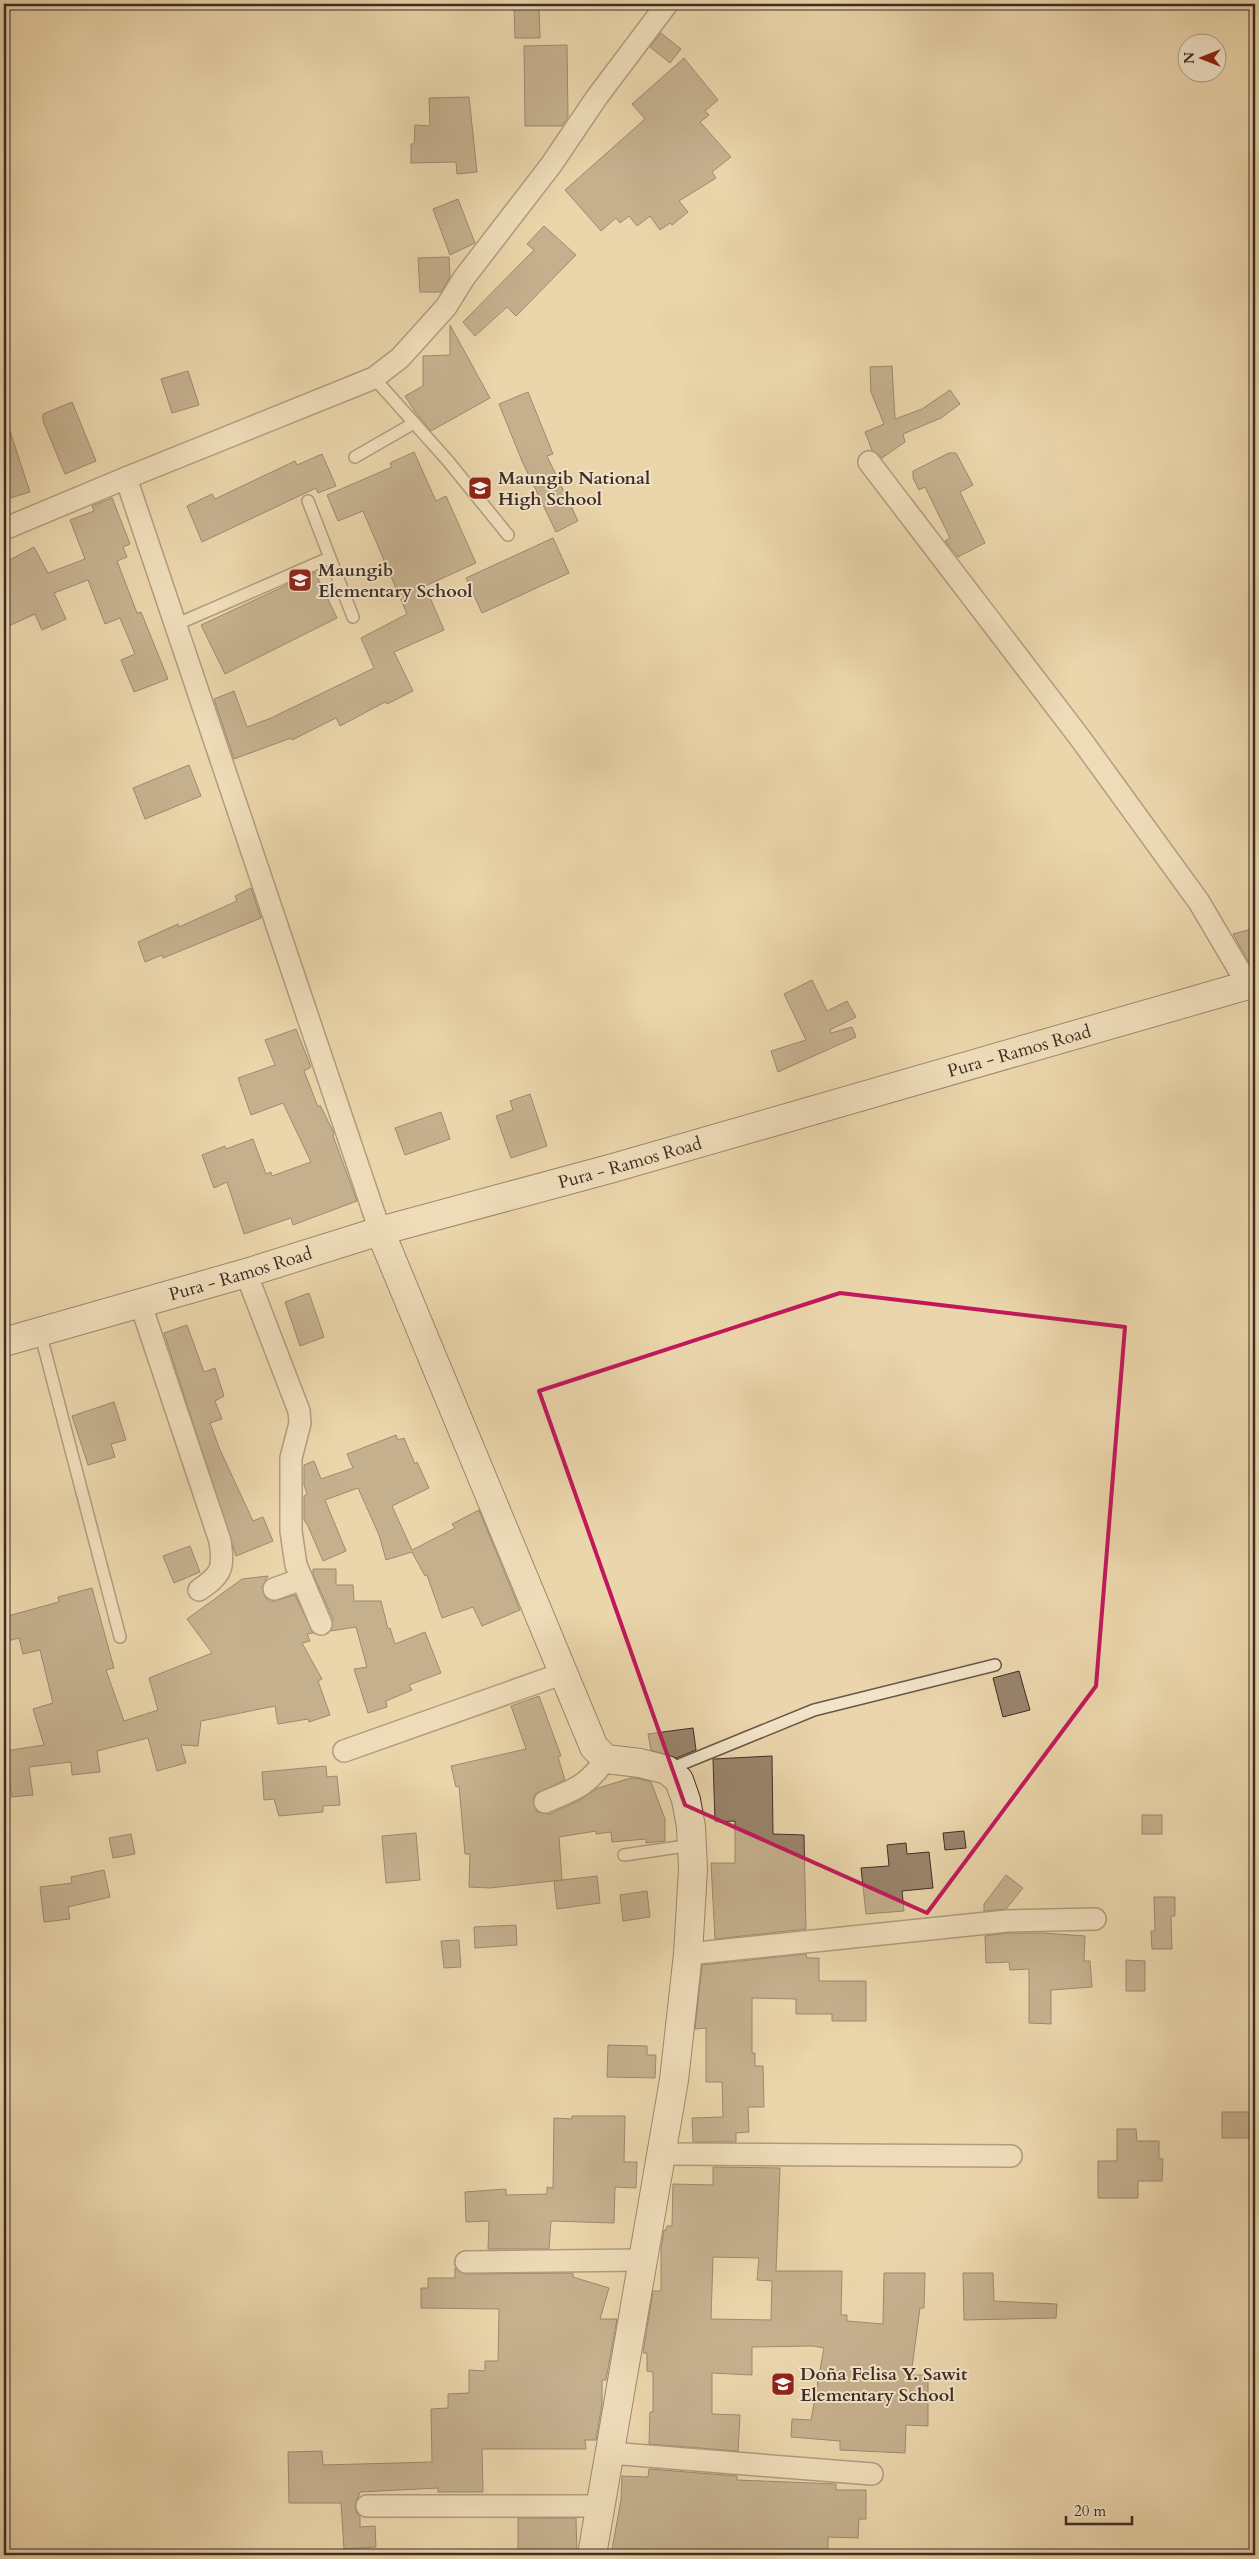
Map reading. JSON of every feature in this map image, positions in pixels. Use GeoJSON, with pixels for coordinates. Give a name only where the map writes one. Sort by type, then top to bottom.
{"type":"FeatureCollection","features":[{"type":"Feature","properties":{"kind":"street"},"geometry":{"type":"LineString","coordinates":[[4,529],[374,378],[400,358],[446,307],[464,278],[551,165],[597,97],[667,4]]}},
{"type":"Feature","properties":{"kind":"street"},"geometry":{"type":"LineString","coordinates":[[869,462],[1092,753],[1199,902],[1252,984]]}},
{"type":"Feature","properties":{"kind":"street"},"geometry":{"type":"LineString","coordinates":[[126,478],[380,1231],[594,1747],[606,1760],[640,1763],[667,1770],[679,1780],[686,1800],[693,1870],[688,1954],[674,2080],[592,2555]]}},
{"type":"Feature","properties":{"kind":"street","name":"Pura - Ramos Road"},"geometry":{"type":"LineString","coordinates":[[4,1342],[246,1273],[380,1231],[612,1168],[1252,984]]}},
{"type":"Feature","properties":{"kind":"street"},"geometry":{"type":"LineString","coordinates":[[246,1273],[299,1410],[300,1423],[291,1458],[291,1531],[296,1565],[321,1624]]}},
{"type":"Feature","properties":{"kind":"street"},"geometry":{"type":"LineString","coordinates":[[140,1302],[220,1541],[222,1568],[216,1578],[199,1590]]}},
{"type":"Feature","properties":{"kind":"street"},"geometry":{"type":"LineString","coordinates":[[274,1589],[302,1579]]}},
{"type":"Feature","properties":{"kind":"street"},"geometry":{"type":"LineString","coordinates":[[344,1751],[564,1674]]}},
{"type":"Feature","properties":{"kind":"street"},"geometry":{"type":"LineString","coordinates":[[545,1802],[583,1786],[593,1778],[606,1760]]}},
{"type":"Feature","properties":{"kind":"street"},"geometry":{"type":"LineString","coordinates":[[688,1954],[1007,1921],[1095,1919]]}},
{"type":"Feature","properties":{"kind":"street"},"geometry":{"type":"LineString","coordinates":[[661,2154],[1011,2156]]}},
{"type":"Feature","properties":{"kind":"street"},"geometry":{"type":"LineString","coordinates":[[466,2262],[642,2260]]}},
{"type":"Feature","properties":{"kind":"street"},"geometry":{"type":"LineString","coordinates":[[610,2453],[872,2474]]}},
{"type":"Feature","properties":{"kind":"street"},"geometry":{"type":"LineString","coordinates":[[367,2506],[601,2506]]}},
{"type":"Feature","properties":{"kind":"lane"},"geometry":{"type":"LineString","coordinates":[[374,378],[448,461],[508,535]]}},
{"type":"Feature","properties":{"kind":"lane"},"geometry":{"type":"LineString","coordinates":[[355,457],[414,423]]}},
{"type":"Feature","properties":{"kind":"lane"},"geometry":{"type":"LineString","coordinates":[[308,501],[353,617]]}},
{"type":"Feature","properties":{"kind":"lane"},"geometry":{"type":"LineString","coordinates":[[175,625],[329,558]]}},
{"type":"Feature","properties":{"kind":"lane"},"geometry":{"type":"LineString","coordinates":[[40,1332],[120,1637]]}},
{"type":"Feature","properties":{"kind":"lane"},"geometry":{"type":"LineString","coordinates":[[667,1770],[814,1710],[995,1665]]}},
{"type":"Feature","properties":{"kind":"lane"},"geometry":{"type":"LineString","coordinates":[[624,1856],[692,1845]]}},
{"type":"Feature","properties":{"kind":"highlighted area"},"geometry":{"type":"Polygon","coordinates":[[[840,1293],[1125,1327],[1096,1686],[927,1913],[685,1805],[539,1391],[840,1293]]]}},
{"type":"Feature","properties":{"kind":"building"},"geometry":{"type":"Polygon","coordinates":[[[539,6],[540,38],[515,38],[514,7],[539,6]]]}},
{"type":"Feature","properties":{"kind":"building"},"geometry":{"type":"Polygon","coordinates":[[[661,33],[681,49],[670,63],[650,47],[661,33]]]}},
{"type":"Feature","properties":{"kind":"building"},"geometry":{"type":"Polygon","coordinates":[[[567,45],[568,117],[562,126],[525,126],[524,46],[567,45]]]}},
{"type":"Feature","properties":{"kind":"building"},"geometry":{"type":"Polygon","coordinates":[[[684,58],[718,100],[705,111],[709,115],[700,122],[731,157],[712,172],[716,178],[679,201],[688,212],[672,225],[670,223],[660,230],[650,216],[637,226],[629,216],[620,223],[616,218],[601,231],[565,190],[645,119],[632,104],[684,58]]]}},
{"type":"Feature","properties":{"kind":"building"},"geometry":{"type":"Polygon","coordinates":[[[469,97],[477,172],[457,174],[456,162],[411,163],[411,144],[414,144],[415,125],[430,126],[429,98],[469,97]]]}},
{"type":"Feature","properties":{"kind":"building"},"geometry":{"type":"Polygon","coordinates":[[[458,199],[475,243],[450,255],[433,209],[458,199]]]}},
{"type":"Feature","properties":{"kind":"building"},"geometry":{"type":"Polygon","coordinates":[[[544,226],[576,255],[516,316],[507,307],[475,336],[463,322],[534,250],[527,244],[544,226]]]}},
{"type":"Feature","properties":{"kind":"building"},"geometry":{"type":"Polygon","coordinates":[[[449,257],[450,277],[441,292],[420,292],[418,258],[449,257]]]}},
{"type":"Feature","properties":{"kind":"building"},"geometry":{"type":"Polygon","coordinates":[[[450,325],[490,398],[431,431],[415,412],[405,396],[423,386],[423,356],[450,355],[450,325]]]}},
{"type":"Feature","properties":{"kind":"building"},"geometry":{"type":"Polygon","coordinates":[[[892,366],[895,419],[922,409],[950,390],[960,404],[941,418],[903,434],[905,442],[882,458],[872,450],[865,432],[884,424],[871,392],[870,367],[892,366]]]}},
{"type":"Feature","properties":{"kind":"building"},"geometry":{"type":"Polygon","coordinates":[[[188,371],[199,405],[172,413],[161,379],[188,371]]]}},
{"type":"Feature","properties":{"kind":"building"},"geometry":{"type":"Polygon","coordinates":[[[528,392],[553,454],[547,456],[578,521],[556,532],[522,461],[499,404],[528,392]]]}},
{"type":"Feature","properties":{"kind":"building"},"geometry":{"type":"Polygon","coordinates":[[[72,402],[96,461],[65,474],[43,421],[43,414],[72,402]]]}},
{"type":"Feature","properties":{"kind":"building"},"geometry":{"type":"Polygon","coordinates":[[[4,422],[7,422],[30,492],[4,500],[4,422]]]}},
{"type":"Feature","properties":{"kind":"building"},"geometry":{"type":"Polygon","coordinates":[[[414,452],[436,501],[446,496],[476,563],[425,586],[444,630],[394,652],[413,691],[387,704],[385,702],[340,726],[336,718],[292,740],[291,738],[234,759],[214,699],[234,691],[247,727],[271,718],[374,668],[361,638],[407,614],[363,511],[338,521],[327,495],[392,467],[390,463],[414,452]]]}},
{"type":"Feature","properties":{"kind":"building"},"geometry":{"type":"Polygon","coordinates":[[[949,453],[956,453],[973,485],[960,492],[985,543],[958,557],[945,541],[950,538],[925,487],[919,490],[913,478],[913,471],[949,453]]]}},
{"type":"Feature","properties":{"kind":"building"},"geometry":{"type":"Polygon","coordinates":[[[322,454],[336,486],[318,493],[316,488],[202,542],[187,506],[212,494],[215,499],[295,461],[297,465],[322,454]]]}},
{"type":"Feature","properties":{"kind":"building"},"geometry":{"type":"Polygon","coordinates":[[[112,498],[130,544],[123,547],[127,557],[117,561],[137,613],[141,612],[168,679],[134,692],[121,660],[135,654],[120,618],[105,624],[88,580],[54,593],[66,619],[42,630],[35,614],[4,628],[4,563],[34,547],[48,573],[85,559],[70,520],[94,511],[92,506],[112,498]]]}},
{"type":"Feature","properties":{"kind":"building"},"geometry":{"type":"Polygon","coordinates":[[[553,538],[569,573],[482,613],[466,578],[553,538]]]}},
{"type":"Feature","properties":{"kind":"building"},"geometry":{"type":"Polygon","coordinates":[[[315,572],[337,618],[225,674],[201,625],[315,572]]]}},
{"type":"Feature","properties":{"kind":"building"},"geometry":{"type":"Polygon","coordinates":[[[189,765],[201,796],[145,819],[133,788],[189,765]]]}},
{"type":"Feature","properties":{"kind":"building"},"geometry":{"type":"Polygon","coordinates":[[[251,888],[261,918],[163,958],[162,955],[145,962],[138,942],[178,924],[179,927],[237,901],[235,896],[251,888]]]}},
{"type":"Feature","properties":{"kind":"building"},"geometry":{"type":"Polygon","coordinates":[[[1255,928],[1255,968],[1252,968],[1233,934],[1255,928]]]}},
{"type":"Feature","properties":{"kind":"building"},"geometry":{"type":"Polygon","coordinates":[[[812,980],[827,1011],[847,1001],[856,1017],[830,1030],[831,1033],[852,1027],[856,1037],[778,1072],[771,1051],[806,1040],[784,994],[812,980]]]}},
{"type":"Feature","properties":{"kind":"building"},"geometry":{"type":"Polygon","coordinates":[[[296,1029],[311,1067],[304,1071],[318,1107],[320,1105],[334,1133],[333,1136],[357,1201],[293,1225],[291,1218],[244,1234],[227,1182],[214,1188],[202,1155],[225,1146],[226,1149],[253,1139],[266,1174],[271,1172],[272,1176],[311,1162],[283,1103],[251,1115],[238,1078],[275,1065],[265,1040],[296,1029]]]}},
{"type":"Feature","properties":{"kind":"building"},"geometry":{"type":"Polygon","coordinates":[[[530,1094],[547,1146],[511,1158],[496,1116],[513,1110],[510,1101],[530,1094]]]}},
{"type":"Feature","properties":{"kind":"building"},"geometry":{"type":"Polygon","coordinates":[[[441,1112],[450,1139],[405,1155],[395,1128],[441,1112]]]}},
{"type":"Feature","properties":{"kind":"building"},"geometry":{"type":"Polygon","coordinates":[[[309,1293],[324,1337],[300,1346],[285,1302],[309,1293]]]}},
{"type":"Feature","properties":{"kind":"building"},"geometry":{"type":"Polygon","coordinates":[[[187,1325],[204,1372],[215,1368],[224,1396],[215,1401],[222,1419],[210,1423],[220,1450],[253,1521],[263,1517],[273,1541],[236,1556],[164,1333],[187,1325]]]}},
{"type":"Feature","properties":{"kind":"building"},"geometry":{"type":"Polygon","coordinates":[[[114,1402],[126,1440],[111,1444],[115,1457],[88,1465],[72,1416],[114,1402]]]}},
{"type":"Feature","properties":{"kind":"building"},"geometry":{"type":"Polygon","coordinates":[[[396,1435],[398,1440],[404,1438],[415,1464],[417,1462],[429,1488],[392,1506],[412,1550],[455,1528],[452,1524],[479,1510],[520,1610],[482,1626],[473,1607],[442,1618],[427,1575],[425,1576],[412,1552],[386,1560],[379,1535],[358,1488],[325,1500],[346,1551],[323,1561],[304,1520],[304,1496],[307,1494],[304,1485],[304,1465],[314,1461],[321,1479],[353,1468],[347,1454],[396,1435]]]}},
{"type":"Feature","properties":{"kind":"building"},"geometry":{"type":"Polygon","coordinates":[[[190,1546],[200,1572],[174,1583],[163,1556],[190,1546]]]}},
{"type":"Feature","properties":{"kind":"building"},"geometry":{"type":"Polygon","coordinates":[[[313,1569],[336,1569],[336,1585],[353,1585],[354,1601],[381,1601],[388,1629],[390,1628],[395,1644],[425,1632],[441,1673],[409,1685],[412,1690],[386,1701],[387,1707],[368,1713],[354,1669],[367,1667],[356,1627],[331,1631],[333,1619],[313,1574],[313,1569]]]}},
{"type":"Feature","properties":{"kind":"building"},"geometry":{"type":"Polygon","coordinates":[[[268,1576],[262,1587],[266,1598],[271,1602],[295,1595],[313,1633],[307,1634],[310,1641],[302,1643],[322,1679],[318,1681],[330,1715],[309,1722],[308,1719],[278,1724],[275,1706],[201,1721],[198,1746],[181,1745],[186,1763],[157,1771],[148,1738],[97,1751],[100,1772],[72,1775],[71,1762],[29,1767],[33,1795],[12,1797],[5,1751],[44,1745],[33,1709],[53,1703],[40,1650],[23,1654],[19,1638],[4,1642],[4,1617],[59,1602],[58,1597],[92,1588],[114,1668],[106,1670],[124,1721],[158,1710],[149,1678],[212,1653],[187,1619],[242,1579],[268,1576]]]}},
{"type":"Feature","properties":{"kind":"building"},"geometry":{"type":"Polygon","coordinates":[[[1019,1671],[1030,1710],[1003,1717],[993,1678],[1019,1671]]]}},
{"type":"Feature","properties":{"kind":"building"},"geometry":{"type":"Polygon","coordinates":[[[539,1696],[561,1756],[558,1757],[565,1780],[535,1794],[533,1801],[537,1812],[550,1814],[578,1801],[598,1788],[637,1778],[651,1782],[665,1819],[665,1841],[646,1843],[646,1839],[612,1842],[611,1832],[596,1834],[596,1831],[559,1837],[562,1880],[490,1888],[469,1887],[470,1854],[465,1854],[459,1786],[456,1787],[451,1766],[526,1749],[511,1706],[539,1696]]]}},
{"type":"Feature","properties":{"kind":"building"},"geometry":{"type":"Polygon","coordinates":[[[693,1728],[696,1750],[676,1758],[651,1750],[648,1734],[693,1728]]]}},
{"type":"Feature","properties":{"kind":"building"},"geometry":{"type":"Polygon","coordinates":[[[772,1756],[773,1834],[804,1835],[806,1929],[715,1939],[711,1863],[735,1863],[735,1821],[715,1822],[713,1759],[772,1756]]]}},
{"type":"Feature","properties":{"kind":"building"},"geometry":{"type":"Polygon","coordinates":[[[326,1766],[327,1777],[337,1776],[340,1805],[323,1806],[323,1812],[279,1816],[274,1799],[264,1800],[262,1772],[326,1766]]]}},
{"type":"Feature","properties":{"kind":"building"},"geometry":{"type":"Polygon","coordinates":[[[1142,1815],[1162,1815],[1162,1834],[1142,1834],[1142,1815]]]}},
{"type":"Feature","properties":{"kind":"building"},"geometry":{"type":"Polygon","coordinates":[[[964,1831],[966,1848],[945,1850],[943,1833],[964,1831]]]}},
{"type":"Feature","properties":{"kind":"building"},"geometry":{"type":"Polygon","coordinates":[[[416,1833],[420,1880],[386,1883],[382,1836],[416,1833]]]}},
{"type":"Feature","properties":{"kind":"building"},"geometry":{"type":"Polygon","coordinates":[[[131,1834],[135,1854],[113,1858],[109,1838],[131,1834]]]}},
{"type":"Feature","properties":{"kind":"building"},"geometry":{"type":"Polygon","coordinates":[[[906,1843],[907,1854],[929,1852],[933,1888],[902,1891],[904,1911],[866,1914],[861,1868],[889,1866],[887,1845],[906,1843]]]}},
{"type":"Feature","properties":{"kind":"building"},"geometry":{"type":"Polygon","coordinates":[[[104,1870],[110,1897],[68,1907],[70,1919],[44,1922],[40,1887],[72,1883],[71,1877],[104,1870]]]}},
{"type":"Feature","properties":{"kind":"building"},"geometry":{"type":"Polygon","coordinates":[[[1006,1875],[1023,1888],[1006,1909],[984,1911],[984,1904],[1006,1875]]]}},
{"type":"Feature","properties":{"kind":"building"},"geometry":{"type":"Polygon","coordinates":[[[597,1876],[600,1903],[557,1909],[554,1881],[597,1876]]]}},
{"type":"Feature","properties":{"kind":"building"},"geometry":{"type":"Polygon","coordinates":[[[647,1891],[650,1917],[623,1921],[620,1895],[647,1891]]]}},
{"type":"Feature","properties":{"kind":"building"},"geometry":{"type":"Polygon","coordinates":[[[1154,1897],[1175,1897],[1175,1916],[1171,1916],[1172,1949],[1152,1949],[1151,1931],[1155,1931],[1154,1897]]]}},
{"type":"Feature","properties":{"kind":"building"},"geometry":{"type":"Polygon","coordinates":[[[516,1925],[517,1945],[475,1948],[474,1927],[516,1925]]]}},
{"type":"Feature","properties":{"kind":"building"},"geometry":{"type":"Polygon","coordinates":[[[1008,1933],[1085,1936],[1084,1961],[1090,1961],[1092,1987],[1051,1990],[1051,2024],[1029,2023],[1029,1969],[1010,1970],[1009,1962],[986,1963],[985,1936],[1008,1933]]]}},
{"type":"Feature","properties":{"kind":"building"},"geometry":{"type":"Polygon","coordinates":[[[459,1940],[461,1967],[444,1968],[441,1941],[459,1940]]]}},
{"type":"Feature","properties":{"kind":"building"},"geometry":{"type":"Polygon","coordinates":[[[806,1954],[807,1958],[819,1958],[819,1981],[866,1981],[866,2021],[832,2021],[832,2014],[796,2014],[796,1999],[752,1998],[752,2053],[755,2053],[755,2066],[763,2066],[764,2107],[748,2107],[749,2132],[736,2133],[736,2142],[693,2142],[692,2118],[723,2117],[722,2082],[706,2082],[706,2028],[695,2029],[702,1965],[806,1954]]]}},
{"type":"Feature","properties":{"kind":"building"},"geometry":{"type":"Polygon","coordinates":[[[1126,1960],[1145,1961],[1145,1991],[1126,1991],[1126,1960]]]}},
{"type":"Feature","properties":{"kind":"building"},"geometry":{"type":"Polygon","coordinates":[[[608,2045],[647,2046],[647,2055],[656,2055],[655,2078],[607,2077],[608,2045]]]}},
{"type":"Feature","properties":{"kind":"building"},"geometry":{"type":"Polygon","coordinates":[[[1222,2112],[1252,2112],[1252,2138],[1222,2138],[1222,2112]]]}},
{"type":"Feature","properties":{"kind":"building"},"geometry":{"type":"Polygon","coordinates":[[[572,2116],[625,2116],[624,2162],[637,2162],[636,2188],[615,2187],[614,2223],[551,2221],[549,2249],[488,2249],[489,2221],[466,2222],[465,2192],[506,2189],[506,2195],[547,2194],[547,2187],[553,2188],[554,2118],[572,2119],[572,2116]]]}},
{"type":"Feature","properties":{"kind":"building"},"geometry":{"type":"Polygon","coordinates":[[[1117,2129],[1136,2129],[1137,2141],[1159,2141],[1159,2158],[1163,2159],[1162,2181],[1138,2181],[1138,2198],[1098,2198],[1098,2161],[1117,2161],[1117,2129]]]}},
{"type":"Feature","properties":{"kind":"building"},"geometry":{"type":"Polygon","coordinates":[[[713,2167],[780,2168],[776,2271],[842,2271],[841,2315],[847,2315],[847,2321],[883,2324],[884,2273],[925,2273],[924,2308],[920,2308],[911,2375],[928,2375],[928,2426],[906,2425],[905,2453],[840,2450],[840,2441],[791,2437],[792,2419],[811,2420],[824,2348],[813,2346],[752,2347],[752,2375],[712,2373],[712,2414],[740,2415],[738,2451],[649,2444],[650,2412],[653,2412],[653,2372],[647,2371],[647,2353],[643,2353],[653,2291],[661,2291],[661,2249],[664,2230],[666,2230],[667,2226],[672,2226],[673,2184],[713,2185],[713,2167]],[[713,2257],[711,2319],[771,2320],[772,2281],[757,2280],[759,2258],[713,2257]]]}},
{"type":"Feature","properties":{"kind":"building"},"geometry":{"type":"Polygon","coordinates":[[[455,2268],[466,2274],[573,2273],[573,2277],[609,2288],[600,2319],[617,2319],[606,2380],[602,2380],[602,2404],[596,2440],[585,2440],[586,2449],[482,2449],[483,2492],[438,2492],[438,2488],[360,2492],[355,2506],[356,2512],[360,2517],[360,2527],[375,2526],[376,2547],[344,2549],[341,2503],[289,2503],[288,2452],[322,2451],[323,2465],[432,2462],[431,2409],[448,2408],[448,2394],[469,2393],[469,2370],[485,2371],[485,2361],[498,2361],[499,2309],[421,2308],[421,2288],[428,2288],[428,2278],[455,2278],[455,2268]]]}},
{"type":"Feature","properties":{"kind":"building"},"geometry":{"type":"Polygon","coordinates":[[[963,2273],[993,2273],[994,2301],[1057,2304],[1056,2318],[964,2320],[963,2273]]]}},
{"type":"Feature","properties":{"kind":"building"},"geometry":{"type":"Polygon","coordinates":[[[649,2469],[737,2476],[737,2480],[836,2484],[836,2490],[866,2490],[866,2519],[859,2519],[858,2538],[828,2537],[828,2551],[736,2550],[736,2552],[726,2552],[726,2555],[611,2555],[621,2500],[622,2476],[648,2477],[649,2469]]]}},
{"type":"Feature","properties":{"kind":"building"},"geometry":{"type":"Polygon","coordinates":[[[518,2518],[576,2518],[577,2554],[518,2555],[518,2518]]]}},
{"type":"Feature","properties":{"kind":"place","name":"Maungib National High School"},"geometry":{"type":"Point","coordinates":[480,488]}},
{"type":"Feature","properties":{"kind":"place","name":"Maungib Elementary School"},"geometry":{"type":"Point","coordinates":[300,580]}},
{"type":"Feature","properties":{"kind":"place","name":"Doña Felisa Y. Sawit Elementary School"},"geometry":{"type":"Point","coordinates":[783,2384]}}]}
